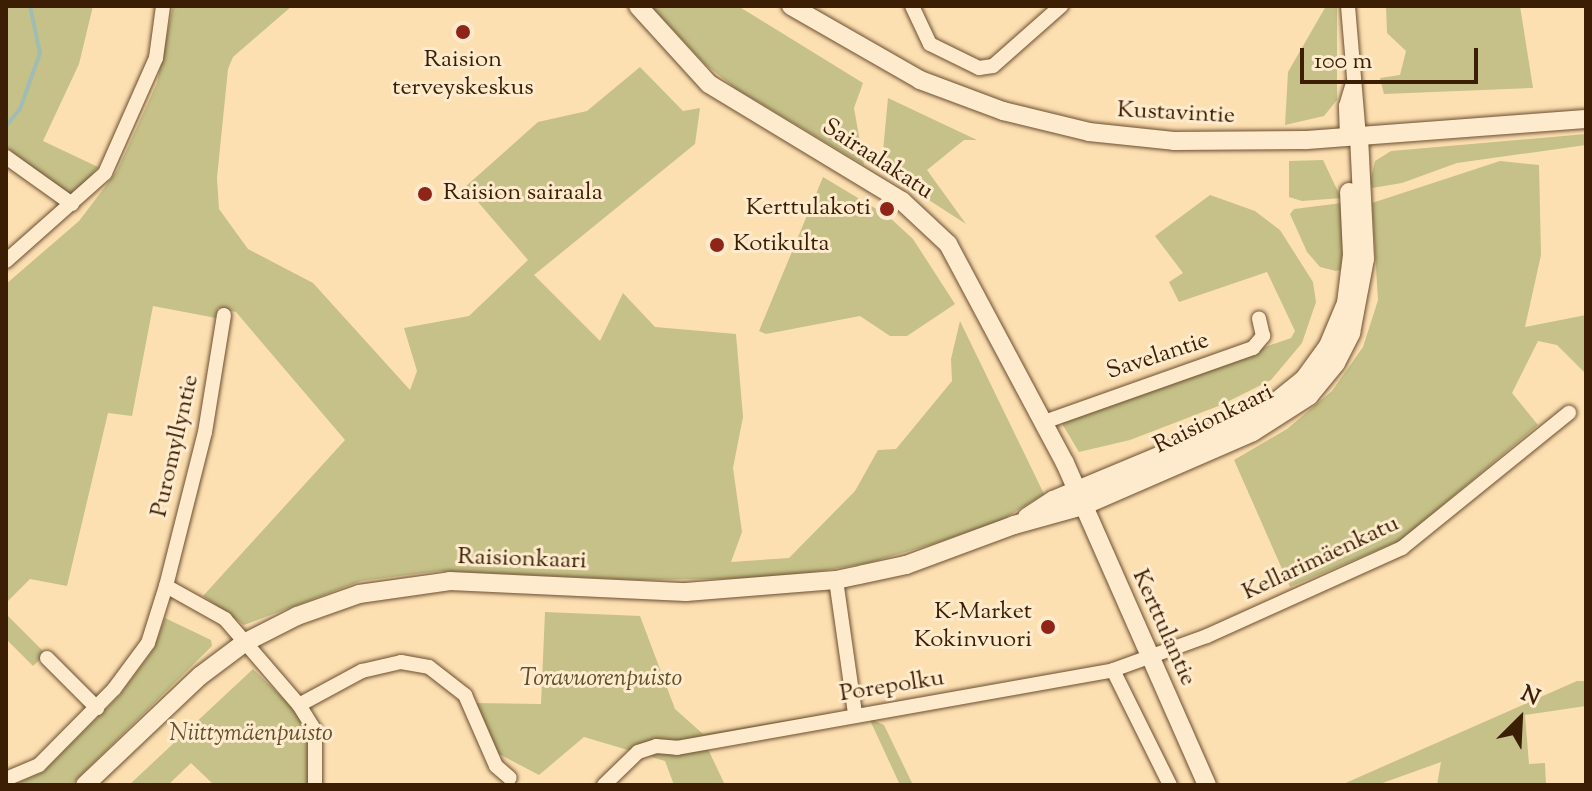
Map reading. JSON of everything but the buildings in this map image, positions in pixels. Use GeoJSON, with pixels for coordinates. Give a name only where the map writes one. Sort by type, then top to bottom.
{"type":"FeatureCollection","features":[{"type":"Feature","properties":{"kind":"main road","name":"Sairaalakatu"},"geometry":{"type":"LineString","coordinates":[[638,6],[709,84],[874,182],[932,225],[961,265],[1044,422],[1080,498]]}},
{"type":"Feature","properties":{"kind":"main road","name":"Kustavintie"},"geometry":{"type":"LineString","coordinates":[[791,6],[920,80],[1048,123],[1144,139],[1353,137],[1586,119]]}},
{"type":"Feature","properties":{"kind":"main road","name":"Raisionkaari"},"geometry":{"type":"LineString","coordinates":[[85,785],[200,676],[244,643],[327,604],[416,583],[514,582],[725,592],[836,580],[906,565],[1270,424],[1309,396],[1336,363],[1351,333],[1364,277],[1353,137]]}},
{"type":"Feature","properties":{"kind":"main road","name":"Kerttulantie"},"geometry":{"type":"LineString","coordinates":[[1080,498],[1207,785]]}},
{"type":"Feature","properties":{"kind":"street"},"geometry":{"type":"LineString","coordinates":[[6,261],[105,173],[156,58],[163,6]]}},
{"type":"Feature","properties":{"kind":"street"},"geometry":{"type":"LineString","coordinates":[[912,6],[930,44],[979,68],[993,66],[1061,6]]}},
{"type":"Feature","properties":{"kind":"street"},"geometry":{"type":"LineString","coordinates":[[1348,6],[1352,86],[1346,106],[1353,137]]}},
{"type":"Feature","properties":{"kind":"street"},"geometry":{"type":"LineString","coordinates":[[6,157],[72,204]]}},
{"type":"Feature","properties":{"kind":"street","name":"Puromyllyntie"},"geometry":{"type":"LineString","coordinates":[[6,779],[39,765],[97,708],[148,643],[166,586],[205,432],[224,315]]}},
{"type":"Feature","properties":{"kind":"street","name":"Savelantie"},"geometry":{"type":"LineString","coordinates":[[1044,422],[1253,348],[1263,336],[1259,318]]}},
{"type":"Feature","properties":{"kind":"street","name":"Kellarimäenkatu"},"geometry":{"type":"LineString","coordinates":[[1113,670],[1150,658],[1402,548],[1569,413]]}},
{"type":"Feature","properties":{"kind":"street"},"geometry":{"type":"LineString","coordinates":[[836,580],[855,713]]}},
{"type":"Feature","properties":{"kind":"street"},"geometry":{"type":"LineString","coordinates":[[166,586],[225,619],[299,705],[315,731],[315,785]]}},
{"type":"Feature","properties":{"kind":"street"},"geometry":{"type":"LineString","coordinates":[[47,658],[97,708]]}},
{"type":"Feature","properties":{"kind":"street"},"geometry":{"type":"LineString","coordinates":[[299,705],[362,671],[401,662],[429,667],[465,695],[496,766],[510,778]]}},
{"type":"Feature","properties":{"kind":"street"},"geometry":{"type":"LineString","coordinates":[[1113,670],[1170,785]]}},
{"type":"Feature","properties":{"kind":"street","name":"Porepolku"},"geometry":{"type":"LineString","coordinates":[[604,785],[638,752],[656,746],[677,748],[855,713],[1113,670]]}},
{"type":"Feature","properties":{"kind":"green space"},"geometry":{"type":"Polygon","coordinates":[[[6,6],[93,6],[79,64],[43,141],[98,167],[72,198],[6,147],[6,6]]]}},
{"type":"Feature","properties":{"kind":"green space"},"geometry":{"type":"Polygon","coordinates":[[[173,6],[292,6],[233,57],[228,69],[217,178],[219,209],[248,249],[313,283],[410,390],[417,371],[404,328],[469,316],[528,260],[465,187],[538,122],[587,111],[640,67],[683,111],[700,108],[695,144],[534,275],[600,341],[623,293],[655,327],[736,334],[743,417],[733,468],[742,532],[731,562],[789,558],[855,491],[878,450],[896,449],[952,381],[951,359],[960,321],[1044,494],[1000,521],[933,544],[868,563],[778,578],[637,580],[439,571],[361,581],[244,625],[203,596],[345,440],[236,312],[218,308],[216,318],[153,306],[132,416],[108,413],[67,586],[30,579],[6,603],[6,284],[79,221],[117,171],[157,83],[173,6]]]}},
{"type":"Feature","properties":{"kind":"green space"},"geometry":{"type":"Polygon","coordinates":[[[651,6],[738,6],[863,83],[854,108],[864,165],[735,88],[705,64],[651,6]]]}},
{"type":"Feature","properties":{"kind":"green space"},"geometry":{"type":"Polygon","coordinates":[[[1326,6],[1337,6],[1337,100],[1324,116],[1285,125],[1288,72],[1326,6]]]}},
{"type":"Feature","properties":{"kind":"green space"},"geometry":{"type":"Polygon","coordinates":[[[1386,6],[1520,6],[1533,88],[1384,94],[1380,78],[1400,75],[1406,51],[1387,33],[1386,6]]]}},
{"type":"Feature","properties":{"kind":"green space"},"geometry":{"type":"Polygon","coordinates":[[[888,98],[977,140],[964,140],[927,170],[966,224],[890,175],[883,151],[888,98]]]}},
{"type":"Feature","properties":{"kind":"green space"},"geometry":{"type":"Polygon","coordinates":[[[1586,134],[1586,145],[1457,163],[1402,183],[1372,188],[1370,182],[1375,161],[1391,151],[1586,134]]]}},
{"type":"Feature","properties":{"kind":"green space"},"geometry":{"type":"Polygon","coordinates":[[[1323,160],[1341,198],[1302,201],[1289,197],[1289,161],[1323,160]]]}},
{"type":"Feature","properties":{"kind":"green space"},"geometry":{"type":"Polygon","coordinates":[[[1500,161],[1539,165],[1541,255],[1525,327],[1586,315],[1586,374],[1557,345],[1538,341],[1512,393],[1538,425],[1401,540],[1290,587],[1234,460],[1287,429],[1332,391],[1363,347],[1378,300],[1372,203],[1500,161]]]}},
{"type":"Feature","properties":{"kind":"green space"},"geometry":{"type":"Polygon","coordinates":[[[823,177],[888,216],[913,239],[955,304],[907,336],[890,336],[860,316],[766,334],[759,331],[823,177]]]}},
{"type":"Feature","properties":{"kind":"green space"},"geometry":{"type":"Polygon","coordinates":[[[1210,195],[1255,211],[1280,230],[1313,282],[1316,302],[1302,343],[1271,380],[1221,405],[1130,440],[1079,452],[1061,422],[1065,416],[1291,338],[1295,331],[1267,272],[1179,302],[1169,282],[1183,273],[1155,236],[1210,195]]]}},
{"type":"Feature","properties":{"kind":"green space"},"geometry":{"type":"Polygon","coordinates":[[[1342,203],[1343,269],[1336,271],[1320,267],[1307,252],[1290,214],[1294,209],[1342,203]]]}},
{"type":"Feature","properties":{"kind":"green space","name":"Toravuorenpuisto"},"geometry":{"type":"Polygon","coordinates":[[[545,612],[640,616],[675,709],[703,734],[830,713],[827,725],[707,747],[725,785],[674,785],[665,761],[584,737],[539,775],[497,753],[470,703],[541,704],[545,612]]]}},
{"type":"Feature","properties":{"kind":"green space"},"geometry":{"type":"Polygon","coordinates":[[[6,614],[46,654],[33,666],[6,639],[6,614]]]}},
{"type":"Feature","properties":{"kind":"green space"},"geometry":{"type":"Polygon","coordinates":[[[165,618],[211,640],[212,646],[71,785],[14,785],[43,772],[119,696],[153,650],[165,618]]]}},
{"type":"Feature","properties":{"kind":"green space","name":"Niittymäenpuisto"},"geometry":{"type":"Polygon","coordinates":[[[253,669],[299,714],[308,734],[309,785],[214,785],[191,763],[168,785],[129,785],[253,669]]]}},
{"type":"Feature","properties":{"kind":"green space"},"geometry":{"type":"Polygon","coordinates":[[[1577,681],[1586,681],[1586,706],[1525,715],[1529,764],[1545,763],[1546,785],[1437,785],[1441,762],[1377,785],[1341,785],[1577,681]]]}},
{"type":"Feature","properties":{"kind":"green space"},"geometry":{"type":"Polygon","coordinates":[[[869,718],[884,725],[913,785],[900,785],[869,718]]]}},
{"type":"Feature","properties":{"kind":"waterway"},"geometry":{"type":"LineString","coordinates":[[6,126],[20,109],[40,53],[30,6]]}},
{"type":"Feature","properties":{"kind":"place","name":"Raision terveyskeskus"},"geometry":{"type":"Point","coordinates":[463,32]}},
{"type":"Feature","properties":{"kind":"place","name":"Raision sairaala"},"geometry":{"type":"Point","coordinates":[425,194]}},
{"type":"Feature","properties":{"kind":"place","name":"Kerttulakoti"},"geometry":{"type":"Point","coordinates":[887,209]}},
{"type":"Feature","properties":{"kind":"place","name":"Kotikulta"},"geometry":{"type":"Point","coordinates":[717,245]}},
{"type":"Feature","properties":{"kind":"place","name":"K-Market Kokinvuori"},"geometry":{"type":"Point","coordinates":[1048,627]}}]}
